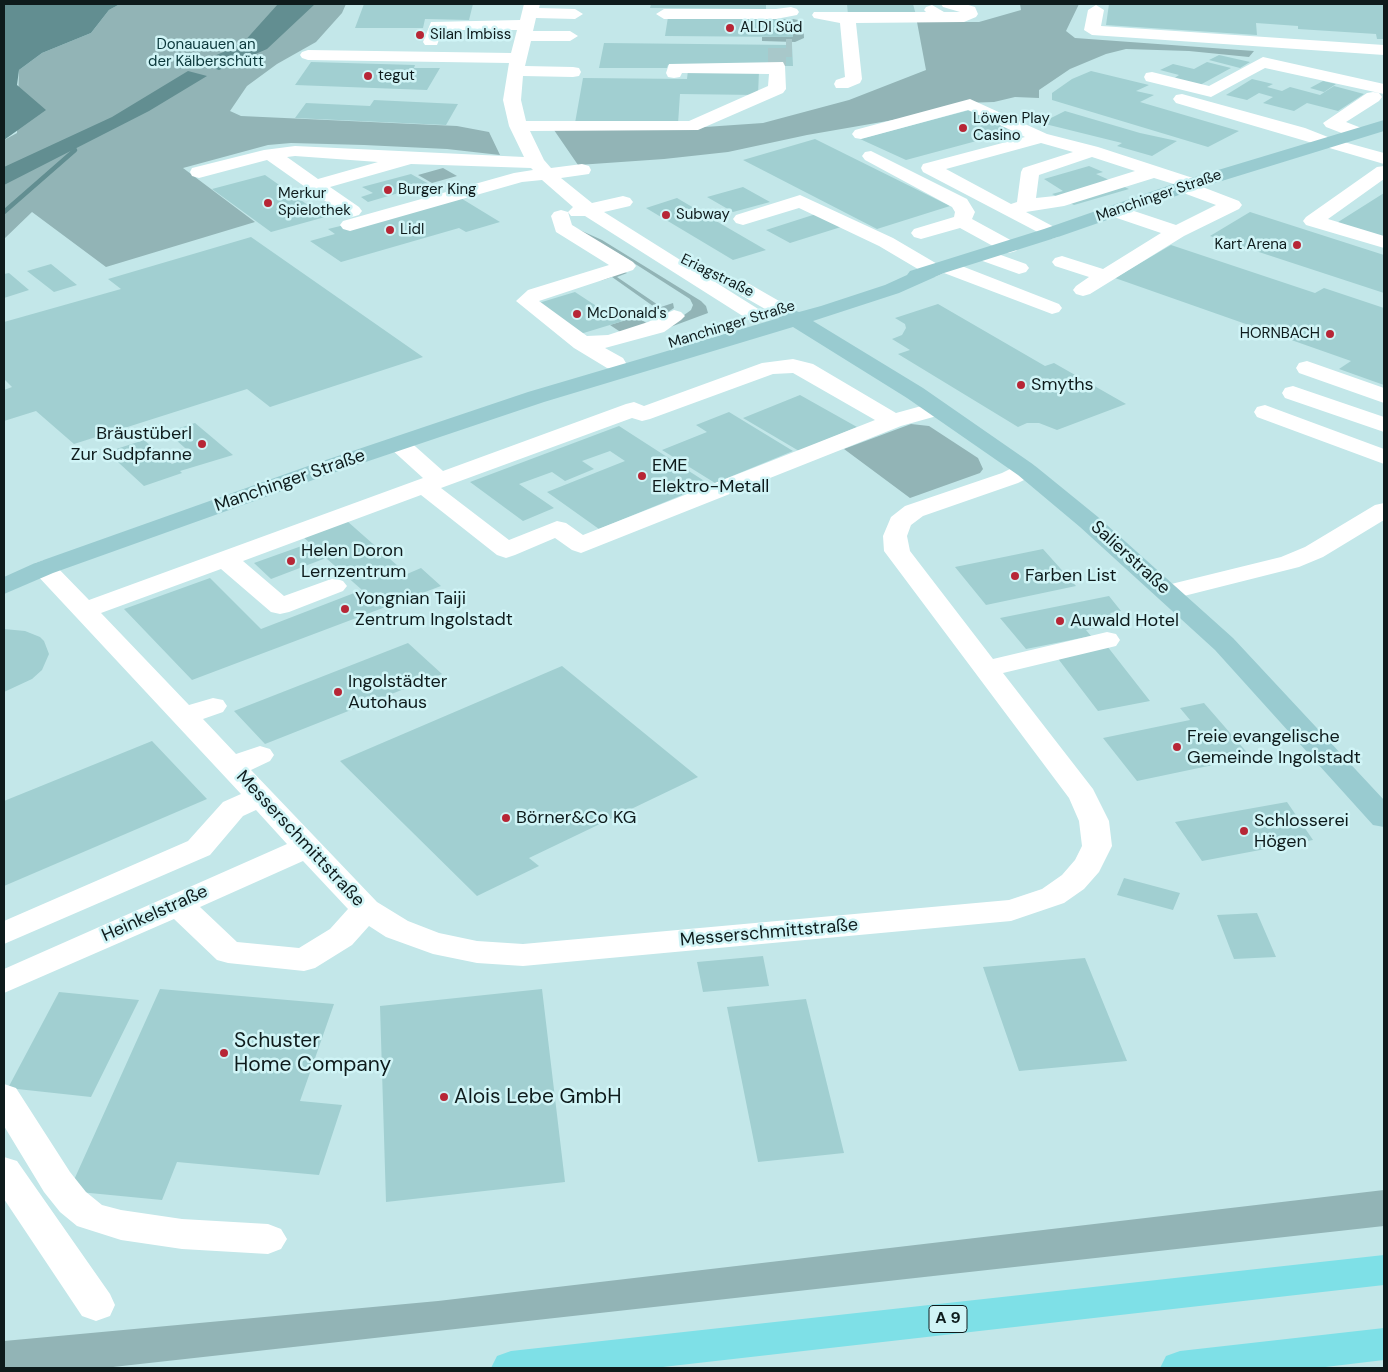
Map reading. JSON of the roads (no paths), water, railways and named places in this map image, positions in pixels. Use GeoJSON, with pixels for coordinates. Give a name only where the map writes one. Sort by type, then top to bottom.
{"type":"FeatureCollection","features":[{"type":"Feature","properties":{"kind":"highway","name":"A 9"},"geometry":{"type":"LineString","coordinates":[[511,1368],[1384,1270]]}},
{"type":"Feature","properties":{"kind":"highway"},"geometry":{"type":"LineString","coordinates":[[1180,1368],[1384,1344]]}},
{"type":"Feature","properties":{"kind":"main road","name":"Manchinger Straße"},"geometry":{"type":"LineString","coordinates":[[536,397],[615,363],[776,318],[892,289],[941,269],[1188,186],[1384,125]]}},
{"type":"Feature","properties":{"kind":"main road","name":"Manchinger Straße"},"geometry":{"type":"LineString","coordinates":[[4,586],[44,568],[398,444],[776,318]]}},
{"type":"Feature","properties":{"kind":"main road","name":"Salierstraße"},"geometry":{"type":"LineString","coordinates":[[776,318],[936,409],[1026,470],[1168,592],[1256,678],[1384,818]]}},
{"type":"Feature","properties":{"kind":"main road","name":"Manchinger Straße"},"geometry":{"type":"LineString","coordinates":[[4,578],[44,568]]}},
{"type":"Feature","properties":{"kind":"street"},"geometry":{"type":"LineString","coordinates":[[930,4],[933,13],[948,11]]}},
{"type":"Feature","properties":{"kind":"street"},"geometry":{"type":"LineString","coordinates":[[664,14],[776,14],[795,8],[804,16],[818,9],[843,18],[848,21],[854,79],[842,84]]}},
{"type":"Feature","properties":{"kind":"street"},"geometry":{"type":"LineString","coordinates":[[1096,10],[1092,30],[1384,50]]}},
{"type":"Feature","properties":{"kind":"street"},"geometry":{"type":"LineString","coordinates":[[843,18],[948,11]]}},
{"type":"Feature","properties":{"kind":"street"},"geometry":{"type":"LineString","coordinates":[[431,42],[437,25],[575,14]]}},
{"type":"Feature","properties":{"kind":"street"},"geometry":{"type":"LineString","coordinates":[[528,19],[570,36]]}},
{"type":"Feature","properties":{"kind":"street","name":"Eriagstraße"},"geometry":{"type":"LineString","coordinates":[[528,19],[517,64],[512,100],[518,126],[541,167],[588,210],[776,318]]}},
{"type":"Feature","properties":{"kind":"street"},"geometry":{"type":"LineString","coordinates":[[308,55],[517,64],[572,72]]}},
{"type":"Feature","properties":{"kind":"street"},"geometry":{"type":"LineString","coordinates":[[1379,93],[1263,62],[1211,92],[1153,84],[1327,142],[1384,158]]}},
{"type":"Feature","properties":{"kind":"street"},"geometry":{"type":"LineString","coordinates":[[518,126],[692,126],[777,90],[777,68],[675,68],[674,73]]}},
{"type":"Feature","properties":{"kind":"street"},"geometry":{"type":"LineString","coordinates":[[1332,123],[1379,93]]}},
{"type":"Feature","properties":{"kind":"street"},"geometry":{"type":"LineString","coordinates":[[861,134],[970,104],[1041,138],[1092,151],[1156,171],[1232,205],[1177,232],[1083,290]]}},
{"type":"Feature","properties":{"kind":"street"},"geometry":{"type":"LineString","coordinates":[[1257,104],[1332,123],[1358,133]]}},
{"type":"Feature","properties":{"kind":"street"},"geometry":{"type":"LineString","coordinates":[[1041,138],[930,168],[1018,208],[1050,233]]}},
{"type":"Feature","properties":{"kind":"street"},"geometry":{"type":"LineString","coordinates":[[200,172],[270,154],[295,151],[582,170]]}},
{"type":"Feature","properties":{"kind":"street"},"geometry":{"type":"LineString","coordinates":[[1018,208],[1030,172],[1092,151]]}},
{"type":"Feature","properties":{"kind":"street"},"geometry":{"type":"LineString","coordinates":[[270,154],[315,186],[351,218],[483,186],[541,167]]}},
{"type":"Feature","properties":{"kind":"street"},"geometry":{"type":"LineString","coordinates":[[871,156],[960,202],[965,212],[962,221]]}},
{"type":"Feature","properties":{"kind":"street"},"geometry":{"type":"LineString","coordinates":[[315,186],[410,158]]}},
{"type":"Feature","properties":{"kind":"street"},"geometry":{"type":"LineString","coordinates":[[1018,208],[1057,202],[1156,171]]}},
{"type":"Feature","properties":{"kind":"street"},"geometry":{"type":"LineString","coordinates":[[1384,171],[1312,220],[1384,242]]}},
{"type":"Feature","properties":{"kind":"street"},"geometry":{"type":"LineString","coordinates":[[743,219],[800,201],[941,269],[1052,308]]}},
{"type":"Feature","properties":{"kind":"street"},"geometry":{"type":"LineString","coordinates":[[615,363],[582,343],[526,302],[535,294],[626,266],[563,228],[551,215],[588,210],[623,202]]}},
{"type":"Feature","properties":{"kind":"street"},"geometry":{"type":"LineString","coordinates":[[1116,211],[1177,232]]}},
{"type":"Feature","properties":{"kind":"street"},"geometry":{"type":"LineString","coordinates":[[921,233],[962,221],[1009,247]]}},
{"type":"Feature","properties":{"kind":"street"},"geometry":{"type":"LineString","coordinates":[[984,255],[1019,268]]}},
{"type":"Feature","properties":{"kind":"street"},"geometry":{"type":"LineString","coordinates":[[1062,262],[1105,276]]}},
{"type":"Feature","properties":{"kind":"street"},"geometry":{"type":"LineString","coordinates":[[582,343],[610,341],[656,327],[674,316]]}},
{"type":"Feature","properties":{"kind":"street"},"geometry":{"type":"LineString","coordinates":[[85,610],[634,409],[642,414],[780,366],[793,366],[814,373],[893,421]]}},
{"type":"Feature","properties":{"kind":"street"},"geometry":{"type":"LineString","coordinates":[[1314,373],[1384,396]]}},
{"type":"Feature","properties":{"kind":"street"},"geometry":{"type":"LineString","coordinates":[[1293,393],[1384,425]]}},
{"type":"Feature","properties":{"kind":"street"},"geometry":{"type":"LineString","coordinates":[[398,444],[432,483],[506,550],[557,528],[581,546],[893,421],[936,409]]}},
{"type":"Feature","properties":{"kind":"street"},"geometry":{"type":"LineString","coordinates":[[1265,412],[1384,457]]}},
{"type":"Feature","properties":{"kind":"street","name":"Messerschmittstraße"},"geometry":{"type":"LineString","coordinates":[[44,568],[366,909],[397,929],[433,943],[476,952],[523,955],[1011,910],[1053,896],[1073,882],[1088,865],[1097,846],[1094,821],[1083,796],[897,551],[894,536],[900,522],[914,511],[1010,478],[1026,470]]}},
{"type":"Feature","properties":{"kind":"street"},"geometry":{"type":"LineString","coordinates":[[1168,592],[1290,562],[1314,552],[1384,510]]}},
{"type":"Feature","properties":{"kind":"street"},"geometry":{"type":"LineString","coordinates":[[225,559],[280,606],[334,586]]}},
{"type":"Feature","properties":{"kind":"street"},"geometry":{"type":"LineString","coordinates":[[986,669],[1107,640]]}},
{"type":"Feature","properties":{"kind":"street"},"geometry":{"type":"LineString","coordinates":[[184,717],[213,706]]}},
{"type":"Feature","properties":{"kind":"street"},"geometry":{"type":"LineString","coordinates":[[232,767],[260,755]]}},
{"type":"Feature","properties":{"kind":"street"},"geometry":{"type":"LineString","coordinates":[[4,933],[199,848],[233,808],[260,797]]}},
{"type":"Feature","properties":{"kind":"street","name":"Heinkelstraße"},"geometry":{"type":"LineString","coordinates":[[4,982],[307,847]]}},
{"type":"Feature","properties":{"kind":"street"},"geometry":{"type":"LineString","coordinates":[[178,904],[228,952],[304,960],[341,936],[366,909]]}},
{"type":"Feature","properties":{"kind":"street"},"geometry":{"type":"LineString","coordinates":[[4,1097],[57,1182],[73,1202],[90,1216],[121,1226],[182,1234],[268,1239]]}},
{"type":"Feature","properties":{"kind":"street"},"geometry":{"type":"LineString","coordinates":[[4,1170],[96,1305]]}},
{"type":"Feature","properties":{"kind":"waterway"},"geometry":{"type":"LineString","coordinates":[[4,212],[75,150]]}},
{"type":"Feature","properties":{"kind":"tunnel"},"geometry":{"type":"LineString","coordinates":[[777,66],[777,48],[792,48]]}},
{"type":"Feature","properties":{"kind":"place","name":"ALDI Süd"},"geometry":{"type":"Point","coordinates":[730,28]}},
{"type":"Feature","properties":{"kind":"place","name":"Silan Imbiss"},"geometry":{"type":"Point","coordinates":[420,35]}},
{"type":"Feature","properties":{"kind":"place","name":"tegut"},"geometry":{"type":"Point","coordinates":[368,76]}},
{"type":"Feature","properties":{"kind":"place","name":"Löwen Play Casino"},"geometry":{"type":"Point","coordinates":[963,128]}},
{"type":"Feature","properties":{"kind":"place","name":"Burger King"},"geometry":{"type":"Point","coordinates":[388,190]}},
{"type":"Feature","properties":{"kind":"place","name":"Merkur Spielothek"},"geometry":{"type":"Point","coordinates":[268,203]}},
{"type":"Feature","properties":{"kind":"place","name":"Subway"},"geometry":{"type":"Point","coordinates":[666,215]}},
{"type":"Feature","properties":{"kind":"place","name":"Lidl"},"geometry":{"type":"Point","coordinates":[390,230]}},
{"type":"Feature","properties":{"kind":"place","name":"Kart Arena"},"geometry":{"type":"Point","coordinates":[1297,245]}},
{"type":"Feature","properties":{"kind":"place","name":"McDonald's"},"geometry":{"type":"Point","coordinates":[577,314]}},
{"type":"Feature","properties":{"kind":"place","name":"HORNBACH"},"geometry":{"type":"Point","coordinates":[1330,334]}},
{"type":"Feature","properties":{"kind":"place","name":"Smyths"},"geometry":{"type":"Point","coordinates":[1021,385]}},
{"type":"Feature","properties":{"kind":"place","name":"Bräustüberl Zur Sudpfanne"},"geometry":{"type":"Point","coordinates":[202,444]}},
{"type":"Feature","properties":{"kind":"place","name":"EME Elektro-Metall"},"geometry":{"type":"Point","coordinates":[642,476]}},
{"type":"Feature","properties":{"kind":"place","name":"Helen Doron Lernzentrum"},"geometry":{"type":"Point","coordinates":[291,561]}},
{"type":"Feature","properties":{"kind":"place","name":"Farben List"},"geometry":{"type":"Point","coordinates":[1015,576]}},
{"type":"Feature","properties":{"kind":"place","name":"Yongnian Taiji Zentrum Ingolstadt"},"geometry":{"type":"Point","coordinates":[345,609]}},
{"type":"Feature","properties":{"kind":"place","name":"Auwald Hotel"},"geometry":{"type":"Point","coordinates":[1060,621]}},
{"type":"Feature","properties":{"kind":"place","name":"Ingolstädter Autohaus"},"geometry":{"type":"Point","coordinates":[338,692]}},
{"type":"Feature","properties":{"kind":"place","name":"Freie evangelische Gemeinde Ingolstadt"},"geometry":{"type":"Point","coordinates":[1177,747]}},
{"type":"Feature","properties":{"kind":"place","name":"Börner&Co KG"},"geometry":{"type":"Point","coordinates":[506,818]}},
{"type":"Feature","properties":{"kind":"place","name":"Schlosserei Högen"},"geometry":{"type":"Point","coordinates":[1244,831]}},
{"type":"Feature","properties":{"kind":"place","name":"Schuster Home Company"},"geometry":{"type":"Point","coordinates":[224,1053]}},
{"type":"Feature","properties":{"kind":"place","name":"Alois Lebe GmbH"},"geometry":{"type":"Point","coordinates":[444,1097]}},
{"type":"Feature","properties":{"kind":"park label","name":"Donauauen an der Kälberschütt"},"geometry":{"type":"Point","coordinates":[206,54]}}]}
